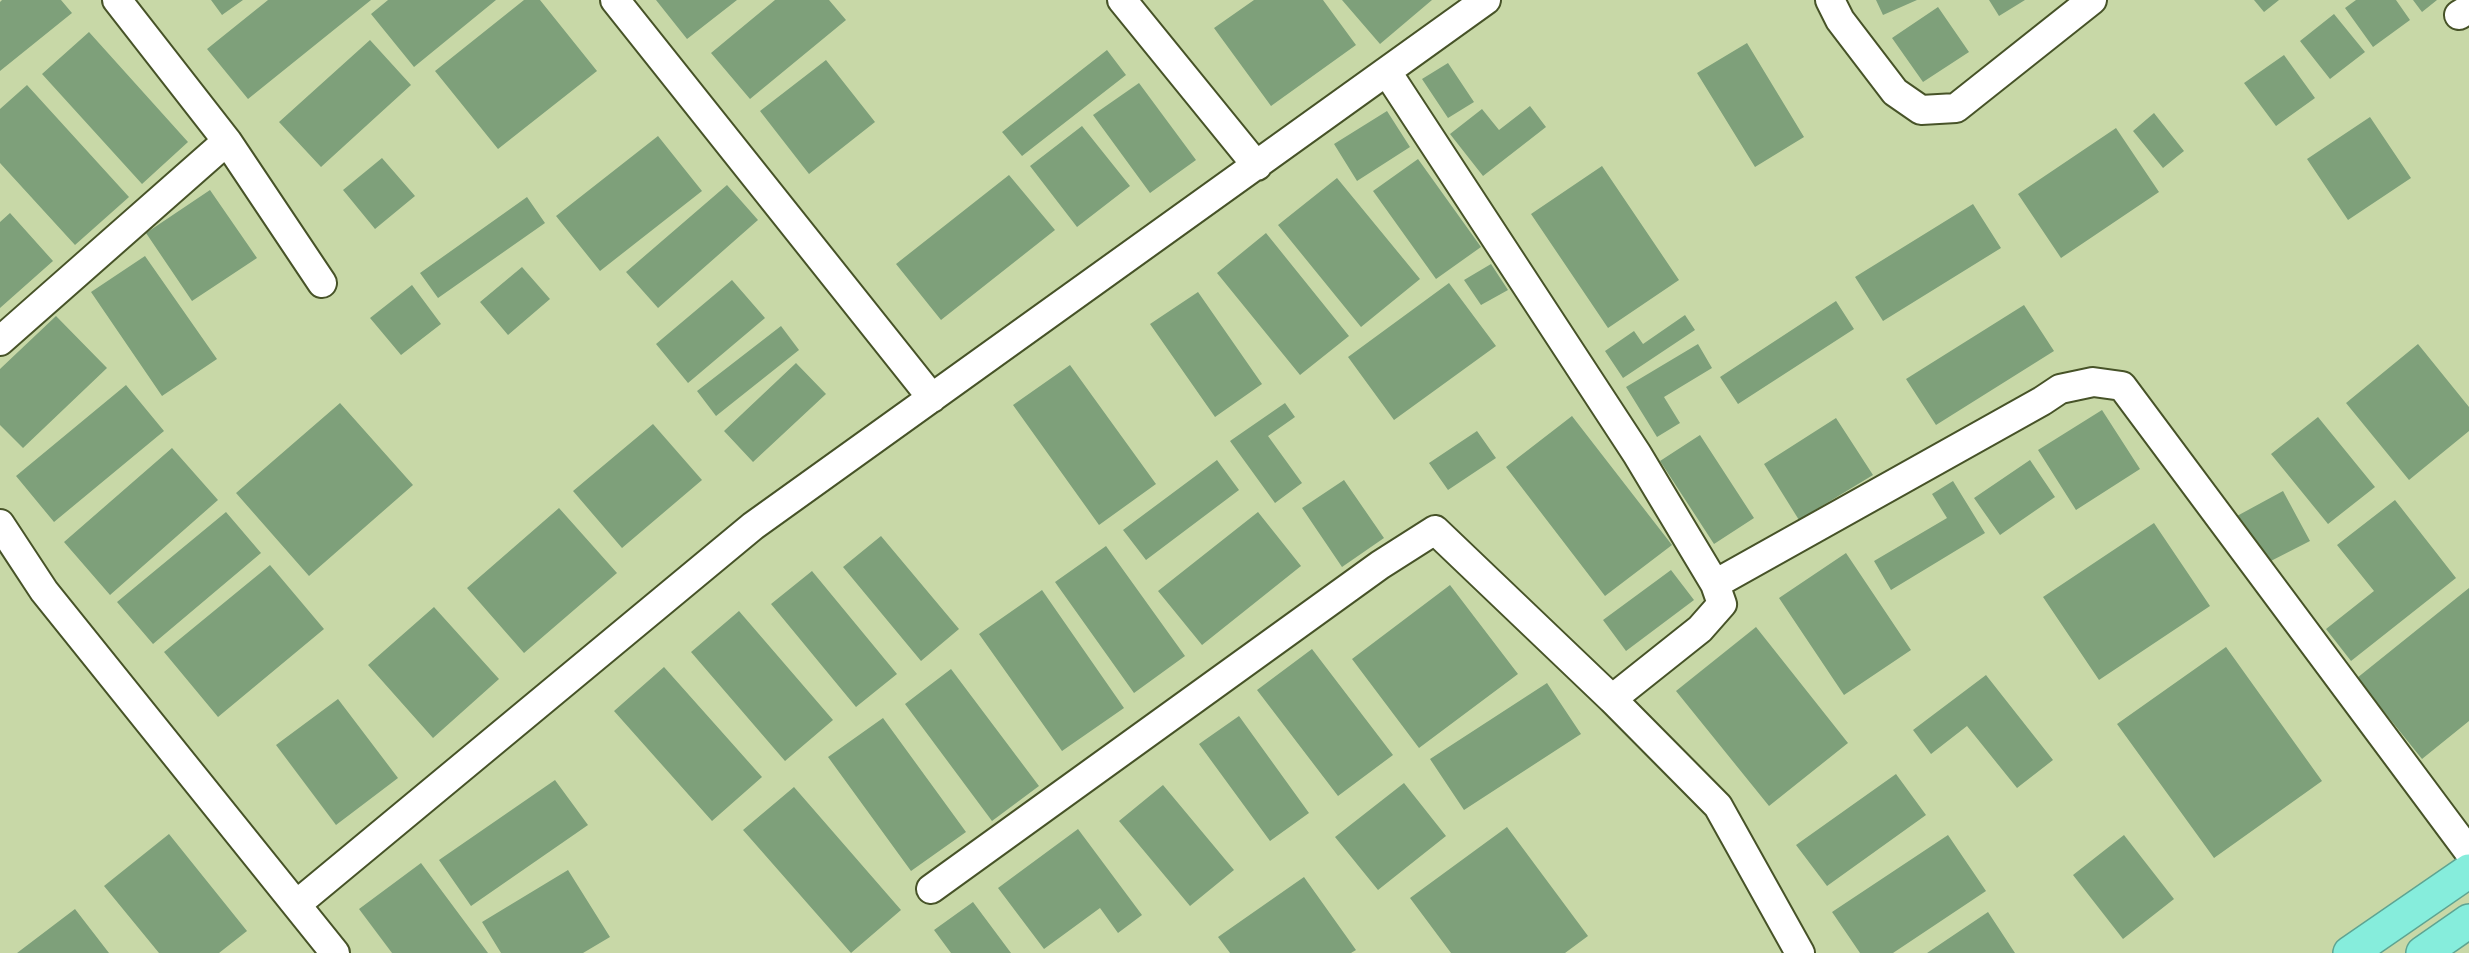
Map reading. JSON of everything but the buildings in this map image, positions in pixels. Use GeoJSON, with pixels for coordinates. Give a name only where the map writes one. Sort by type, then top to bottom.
{"type":"FeatureCollection","features":[{"type":"Feature","properties":{"kind":"highway"},"geometry":{"type":"LineString","coordinates":[[2350,953],[2469,871]]}},
{"type":"Feature","properties":{"kind":"highway"},"geometry":{"type":"LineString","coordinates":[[2423,953],[2469,921]]}},
{"type":"Feature","properties":{"kind":"street"},"geometry":{"type":"LineString","coordinates":[[117,0],[227,141],[322,283]]}},
{"type":"Feature","properties":{"kind":"street"},"geometry":{"type":"LineString","coordinates":[[615,0],[932,398]]}},
{"type":"Feature","properties":{"kind":"street"},"geometry":{"type":"LineString","coordinates":[[1122,0],[1257,166]]}},
{"type":"Feature","properties":{"kind":"street"},"geometry":{"type":"LineString","coordinates":[[297,904],[753,526],[1486,0]]}},
{"type":"Feature","properties":{"kind":"street"},"geometry":{"type":"LineString","coordinates":[[1830,0],[1840,20],[1895,92],[1921,110],[1956,108],[2092,0]]}},
{"type":"Feature","properties":{"kind":"street"},"geometry":{"type":"LineString","coordinates":[[1387,72],[1637,454],[1714,584],[1722,604],[1700,629],[1612,699]]}},
{"type":"Feature","properties":{"kind":"street"},"geometry":{"type":"LineString","coordinates":[[0,341],[227,141]]}},
{"type":"Feature","properties":{"kind":"street"},"geometry":{"type":"LineString","coordinates":[[1714,584],[2060,389],[2093,382],[2122,386],[2469,852]]}},
{"type":"Feature","properties":{"kind":"street"},"geometry":{"type":"LineString","coordinates":[[0,524],[44,591],[335,953]]}},
{"type":"Feature","properties":{"kind":"street"},"geometry":{"type":"LineString","coordinates":[[931,889],[1380,565],[1435,530],[1612,699],[1718,806],[1800,953]]}}]}
